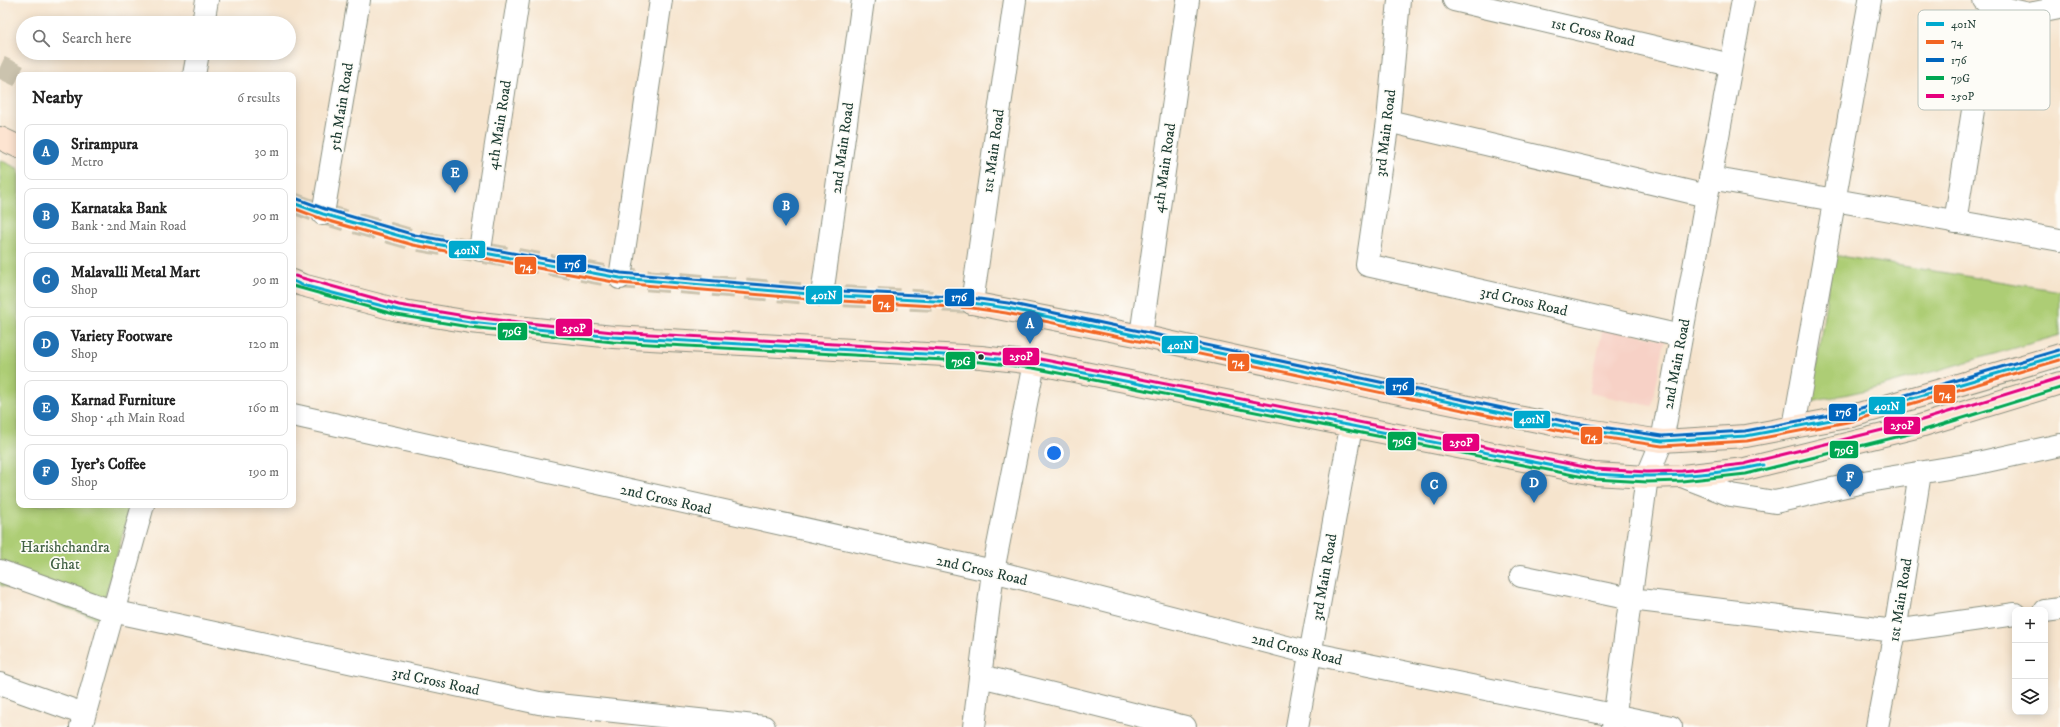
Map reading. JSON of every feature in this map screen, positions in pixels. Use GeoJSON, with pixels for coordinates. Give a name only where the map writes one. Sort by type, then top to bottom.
{"type":"FeatureCollection","features":[{"type":"Feature","properties":{"kind":"main road"},"geometry":{"type":"LineString","coordinates":[[0,138],[16,146]]}},
{"type":"Feature","properties":{"kind":"main road"},"geometry":{"type":"LineString","coordinates":[[296,282],[398,310],[470,322],[613,337],[981,357],[1034,363],[1594,474],[1647,477],[1682,476],[1745,469],[1920,426],[2060,383]]}},
{"type":"Feature","properties":{"kind":"main road"},"geometry":{"type":"LineString","coordinates":[[972,303],[1007,308],[1141,336],[1385,390],[1559,426],[1662,441],[1746,436],[1852,416],[2060,355]]}},
{"type":"Feature","properties":{"kind":"street"},"geometry":{"type":"LineString","coordinates":[[204,16],[207,0]]}},
{"type":"Feature","properties":{"kind":"street","name":"5th Main Road"},"geometry":{"type":"LineString","coordinates":[[323,214],[359,0]]}},
{"type":"Feature","properties":{"kind":"street","name":"4th Main Road"},"geometry":{"type":"LineString","coordinates":[[480,250],[518,0]]}},
{"type":"Feature","properties":{"kind":"street"},"geometry":{"type":"LineString","coordinates":[[620,278],[661,0]]}},
{"type":"Feature","properties":{"kind":"street","name":"2nd Main Road"},"geometry":{"type":"LineString","coordinates":[[822,295],[863,0]]}},
{"type":"Feature","properties":{"kind":"street","name":"1st Main Road"},"geometry":{"type":"LineString","coordinates":[[972,303],[1015,0]]}},
{"type":"Feature","properties":{"kind":"street","name":"4th Main Road"},"geometry":{"type":"LineString","coordinates":[[1141,336],[1188,0]]}},
{"type":"Feature","properties":{"kind":"street","name":"3rd Main Road"},"geometry":{"type":"LineString","coordinates":[[1367,266],[1388,121],[1399,0]]}},
{"type":"Feature","properties":{"kind":"street","name":"1st Cross Road"},"geometry":{"type":"LineString","coordinates":[[1454,0],[1731,65]]}},
{"type":"Feature","properties":{"kind":"street","name":"2nd Main Road"},"geometry":{"type":"LineString","coordinates":[[1614,722],[1647,477],[1662,441],[1744,0]]}},
{"type":"Feature","properties":{"kind":"street"},"geometry":{"type":"LineString","coordinates":[[1794,427],[1833,201],[1870,0]]}},
{"type":"Feature","properties":{"kind":"street"},"geometry":{"type":"LineString","coordinates":[[1987,3],[2014,10]]}},
{"type":"Feature","properties":{"kind":"street"},"geometry":{"type":"LineString","coordinates":[[2041,10],[2057,5]]}},
{"type":"Feature","properties":{"kind":"street"},"geometry":{"type":"LineString","coordinates":[[195,72],[197,60]]}},
{"type":"Feature","properties":{"kind":"street"},"geometry":{"type":"LineString","coordinates":[[1955,222],[1971,110]]}},
{"type":"Feature","properties":{"kind":"street"},"geometry":{"type":"LineString","coordinates":[[1388,121],[1709,187],[1833,201],[2060,240]]}},
{"type":"Feature","properties":{"kind":"street","name":"3rd Cross Road"},"geometry":{"type":"LineString","coordinates":[[1367,266],[1682,336]]}},
{"type":"Feature","properties":{"kind":"street"},"geometry":{"type":"LineString","coordinates":[[974,727],[993,571],[1034,363]]}},
{"type":"Feature","properties":{"kind":"street","name":"2nd Cross Road"},"geometry":{"type":"LineString","coordinates":[[296,416],[993,571],[1310,654],[1614,722],[1671,727]]}},
{"type":"Feature","properties":{"kind":"street","name":"3rd Main Road"},"geometry":{"type":"LineString","coordinates":[[1297,727],[1351,427]]}},
{"type":"Feature","properties":{"kind":"street"},"geometry":{"type":"LineString","coordinates":[[1682,476],[1731,495],[1775,502],[1863,482],[1973,464],[2060,445]]}},
{"type":"Feature","properties":{"kind":"street","name":"1st Main Road"},"geometry":{"type":"LineString","coordinates":[[1877,727],[1896,631],[1920,473]]}},
{"type":"Feature","properties":{"kind":"street"},"geometry":{"type":"LineString","coordinates":[[0,684],[83,720],[112,611],[142,508]]}},
{"type":"Feature","properties":{"kind":"street","name":"3rd Cross Road"},"geometry":{"type":"LineString","coordinates":[[0,571],[112,611],[539,703],[764,727]]}},
{"type":"Feature","properties":{"kind":"street"},"geometry":{"type":"LineString","coordinates":[[1521,576],[1631,600],[1896,631],[2012,614]]}},
{"type":"Feature","properties":{"kind":"street"},"geometry":{"type":"LineString","coordinates":[[2048,611],[2060,609]]}},
{"type":"Feature","properties":{"kind":"street"},"geometry":{"type":"LineString","coordinates":[[981,676],[1185,727]]}},
{"type":"Feature","properties":{"kind":"shaded area"},"geometry":{"type":"Polygon","coordinates":[[[1603,328],[1665,340],[1652,406],[1589,393],[1603,328]]]}},
{"type":"Feature","properties":{"kind":"green space","name":"Harishchandra Ghat"},"geometry":{"type":"Polygon","coordinates":[[[0,160],[16,168],[16,508],[130,508],[99,619],[0,585],[0,160]]]}},
{"type":"Feature","properties":{"kind":"green space"},"geometry":{"type":"Polygon","coordinates":[[[1833,255],[2060,291],[2060,335],[1876,388],[1811,402],[1833,255]]]}},
{"type":"Feature","properties":{"kind":"tunnel"},"geometry":{"type":"LineString","coordinates":[[0,67],[16,75]]}},
{"type":"Feature","properties":{"kind":"tunnel"},"geometry":{"type":"LineString","coordinates":[[296,204],[323,214],[414,240],[620,278],[822,295],[972,303]]}},
{"type":"Feature","properties":{"kind":"transit line","name":"176"},"geometry":{"type":"LineString","coordinates":[[296,198],[325,209],[415,235],[621,273],[822,290],[972,298],[1008,303],[1568,422],[1662,436],[1745,431],[1851,411],[2059,350]]}},
{"type":"Feature","properties":{"kind":"transit line","name":"401N"},"geometry":{"type":"LineString","coordinates":[[296,204],[323,214],[414,240],[620,278],[822,295],[972,303],[1007,308],[1567,427],[1662,441],[1746,436],[1852,416],[2060,355]]}},
{"type":"Feature","properties":{"kind":"transit line","name":"74"},"geometry":{"type":"LineString","coordinates":[[296,209],[322,219],[413,245],[619,283],[822,300],[972,308],[1006,313],[1566,432],[1662,446],[1747,441],[1853,421],[2060,360]]}},
{"type":"Feature","properties":{"kind":"transit line","name":"250P"},"geometry":{"type":"LineString","coordinates":[[296,276],[399,305],[471,317],[613,332],[981,352],[1035,358],[1595,469],[1647,472],[1682,471],[1744,464],[1919,421],[2059,378]]}},
{"type":"Feature","properties":{"kind":"transit line","name":"401N"},"geometry":{"type":"LineString","coordinates":[[296,282],[398,310],[470,322],[613,337],[981,357],[1034,363],[1594,474],[1679,476],[1721,472],[1763,465]]}},
{"type":"Feature","properties":{"kind":"transit line","name":"79G"},"geometry":{"type":"LineString","coordinates":[[296,287],[397,315],[469,327],[613,342],[981,362],[1033,368],[1594,479],[1647,482],[1682,481],[1746,474],[1921,431],[2060,388]]}},
{"type":"Feature","properties":{"kind":"place","name":"Karnad Furniture"},"geometry":{"type":"Point","coordinates":[455,193]}},
{"type":"Feature","properties":{"kind":"place","name":"Karnataka Bank"},"geometry":{"type":"Point","coordinates":[786,226]}},
{"type":"Feature","properties":{"kind":"place","name":"Srirampura"},"geometry":{"type":"Point","coordinates":[1030,344]}},
{"type":"Feature","properties":{"kind":"place","name":"Iyer's Coffee"},"geometry":{"type":"Point","coordinates":[1850,497]}},
{"type":"Feature","properties":{"kind":"place","name":"Variety Footware"},"geometry":{"type":"Point","coordinates":[1534,503]}},
{"type":"Feature","properties":{"kind":"place","name":"Malavalli Metal Mart"},"geometry":{"type":"Point","coordinates":[1434,505]}}]}
